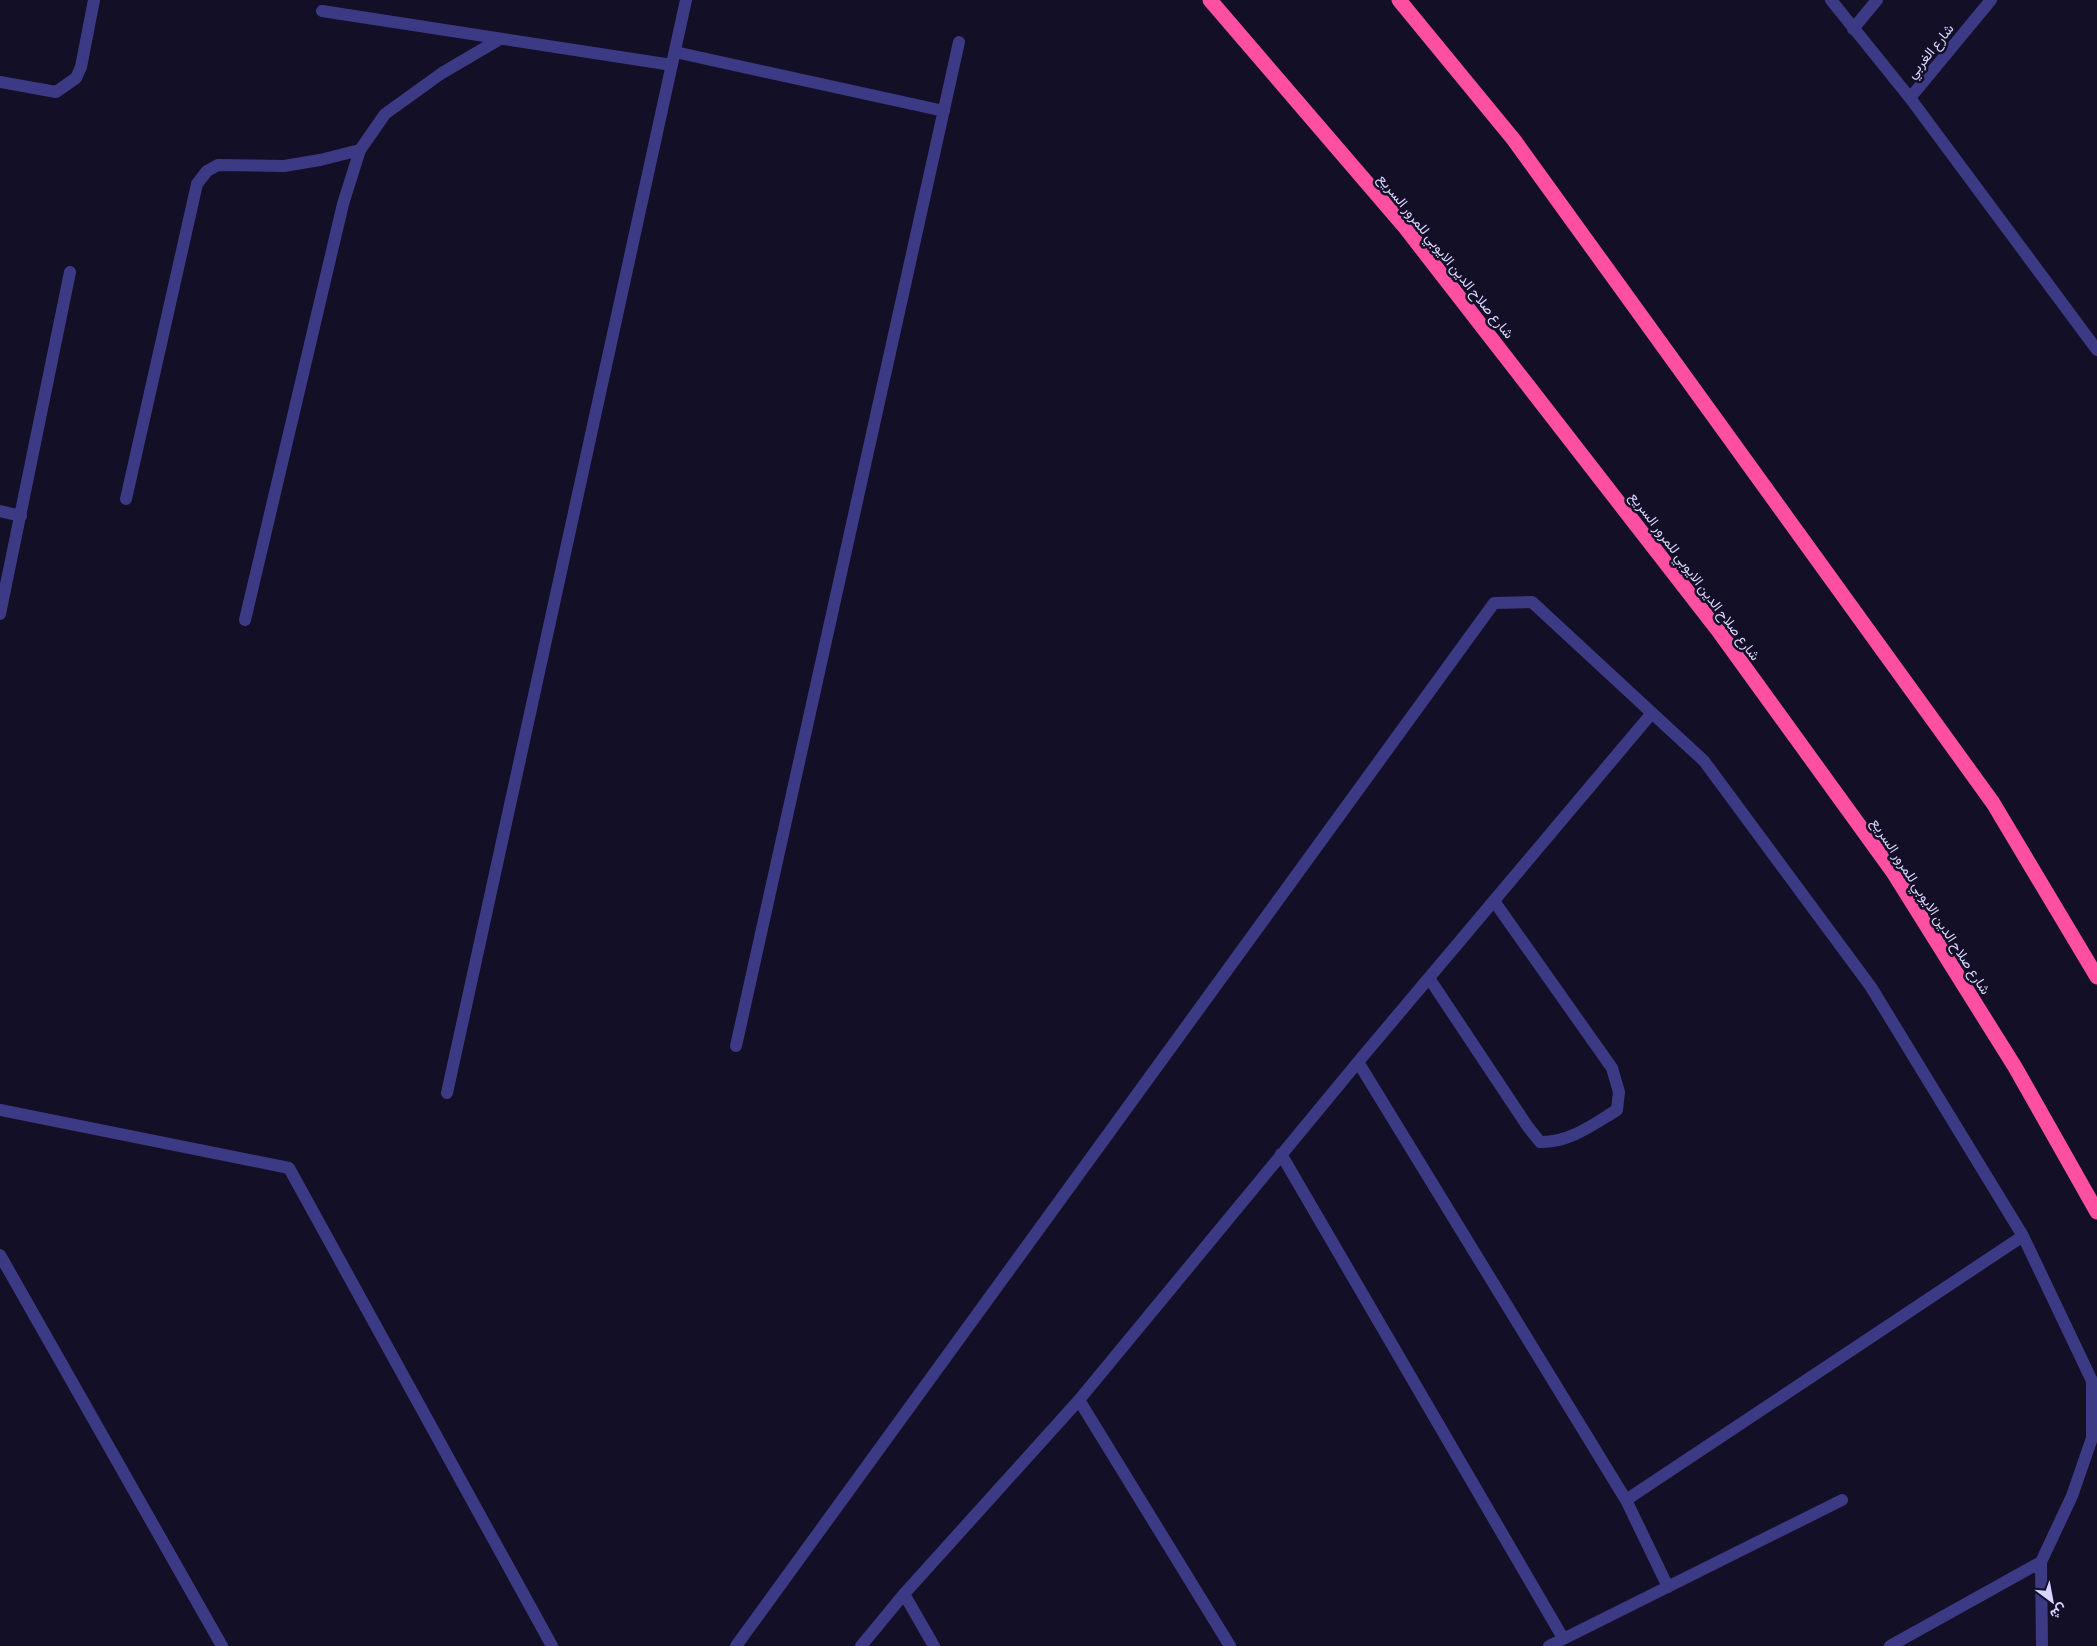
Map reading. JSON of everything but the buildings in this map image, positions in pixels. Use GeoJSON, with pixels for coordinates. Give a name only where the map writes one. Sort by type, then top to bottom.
{"type":"FeatureCollection","features":[{"type":"Feature","properties":{"kind":"highway","name":"شارع صلاح الدين الايوبي للمرور السريع"},"geometry":{"type":"LineString","coordinates":[[1210,0],[1404,226],[1720,633],[1893,872],[2016,1067],[2097,1212]]}},
{"type":"Feature","properties":{"kind":"highway"},"geometry":{"type":"LineString","coordinates":[[1398,0],[1514,140],[1993,803],[2097,977]]}},
{"type":"Feature","properties":{"kind":"street"},"geometry":{"type":"LineString","coordinates":[[0,82],[56,92],[76,78],[81,67],[94,0]]}},
{"type":"Feature","properties":{"kind":"street"},"geometry":{"type":"LineString","coordinates":[[447,1093],[686,0]]}},
{"type":"Feature","properties":{"kind":"street"},"geometry":{"type":"LineString","coordinates":[[1831,0],[1910,98],[2097,350]]}},
{"type":"Feature","properties":{"kind":"street"},"geometry":{"type":"LineString","coordinates":[[1853,29],[1877,0]]}},
{"type":"Feature","properties":{"kind":"street","name":"شارع الغربي"},"geometry":{"type":"LineString","coordinates":[[1910,98],[1991,0]]}},
{"type":"Feature","properties":{"kind":"street"},"geometry":{"type":"LineString","coordinates":[[322,11],[672,66]]}},
{"type":"Feature","properties":{"kind":"street"},"geometry":{"type":"LineString","coordinates":[[245,620],[343,204],[360,150],[385,114],[442,73],[500,39]]}},
{"type":"Feature","properties":{"kind":"street"},"geometry":{"type":"LineString","coordinates":[[736,1046],[959,42]]}},
{"type":"Feature","properties":{"kind":"street"},"geometry":{"type":"LineString","coordinates":[[675,52],[944,110]]}},
{"type":"Feature","properties":{"kind":"street"},"geometry":{"type":"LineString","coordinates":[[126,499],[197,184],[207,171],[218,165],[284,166],[320,160],[360,150]]}},
{"type":"Feature","properties":{"kind":"street"},"geometry":{"type":"LineString","coordinates":[[0,614],[70,272]]}},
{"type":"Feature","properties":{"kind":"street"},"geometry":{"type":"LineString","coordinates":[[0,510],[21,516]]}},
{"type":"Feature","properties":{"kind":"street"},"geometry":{"type":"LineString","coordinates":[[736,1646],[1494,603],[1532,602],[1704,760],[1871,987],[2023,1236],[2092,1381],[2092,1438],[2072,1496],[2041,1562],[2042,1646]]}},
{"type":"Feature","properties":{"kind":"street"},"geometry":{"type":"LineString","coordinates":[[861,1646],[904,1594],[1079,1400],[1281,1154],[1652,713]]}},
{"type":"Feature","properties":{"kind":"street"},"geometry":{"type":"LineString","coordinates":[[1429,978],[1528,1127],[1540,1142],[1555,1142],[1574,1135],[1616,1110],[1620,1092],[1612,1068],[1494,901]]}},
{"type":"Feature","properties":{"kind":"street"},"geometry":{"type":"LineString","coordinates":[[1358,1062],[1626,1500],[1668,1587]]}},
{"type":"Feature","properties":{"kind":"street"},"geometry":{"type":"LineString","coordinates":[[0,1110],[289,1168],[552,1646]]}},
{"type":"Feature","properties":{"kind":"street"},"geometry":{"type":"LineString","coordinates":[[1281,1154],[1563,1638]]}},
{"type":"Feature","properties":{"kind":"street"},"geometry":{"type":"LineString","coordinates":[[1626,1500],[2023,1236]]}},
{"type":"Feature","properties":{"kind":"street"},"geometry":{"type":"LineString","coordinates":[[0,1255],[222,1646]]}},
{"type":"Feature","properties":{"kind":"street"},"geometry":{"type":"LineString","coordinates":[[1079,1400],[1230,1646]]}},
{"type":"Feature","properties":{"kind":"street"},"geometry":{"type":"LineString","coordinates":[[1549,1646],[1842,1500]]}},
{"type":"Feature","properties":{"kind":"street"},"geometry":{"type":"LineString","coordinates":[[1890,1646],[2041,1562]]}},
{"type":"Feature","properties":{"kind":"street"},"geometry":{"type":"LineString","coordinates":[[904,1594],[934,1646]]}}]}
